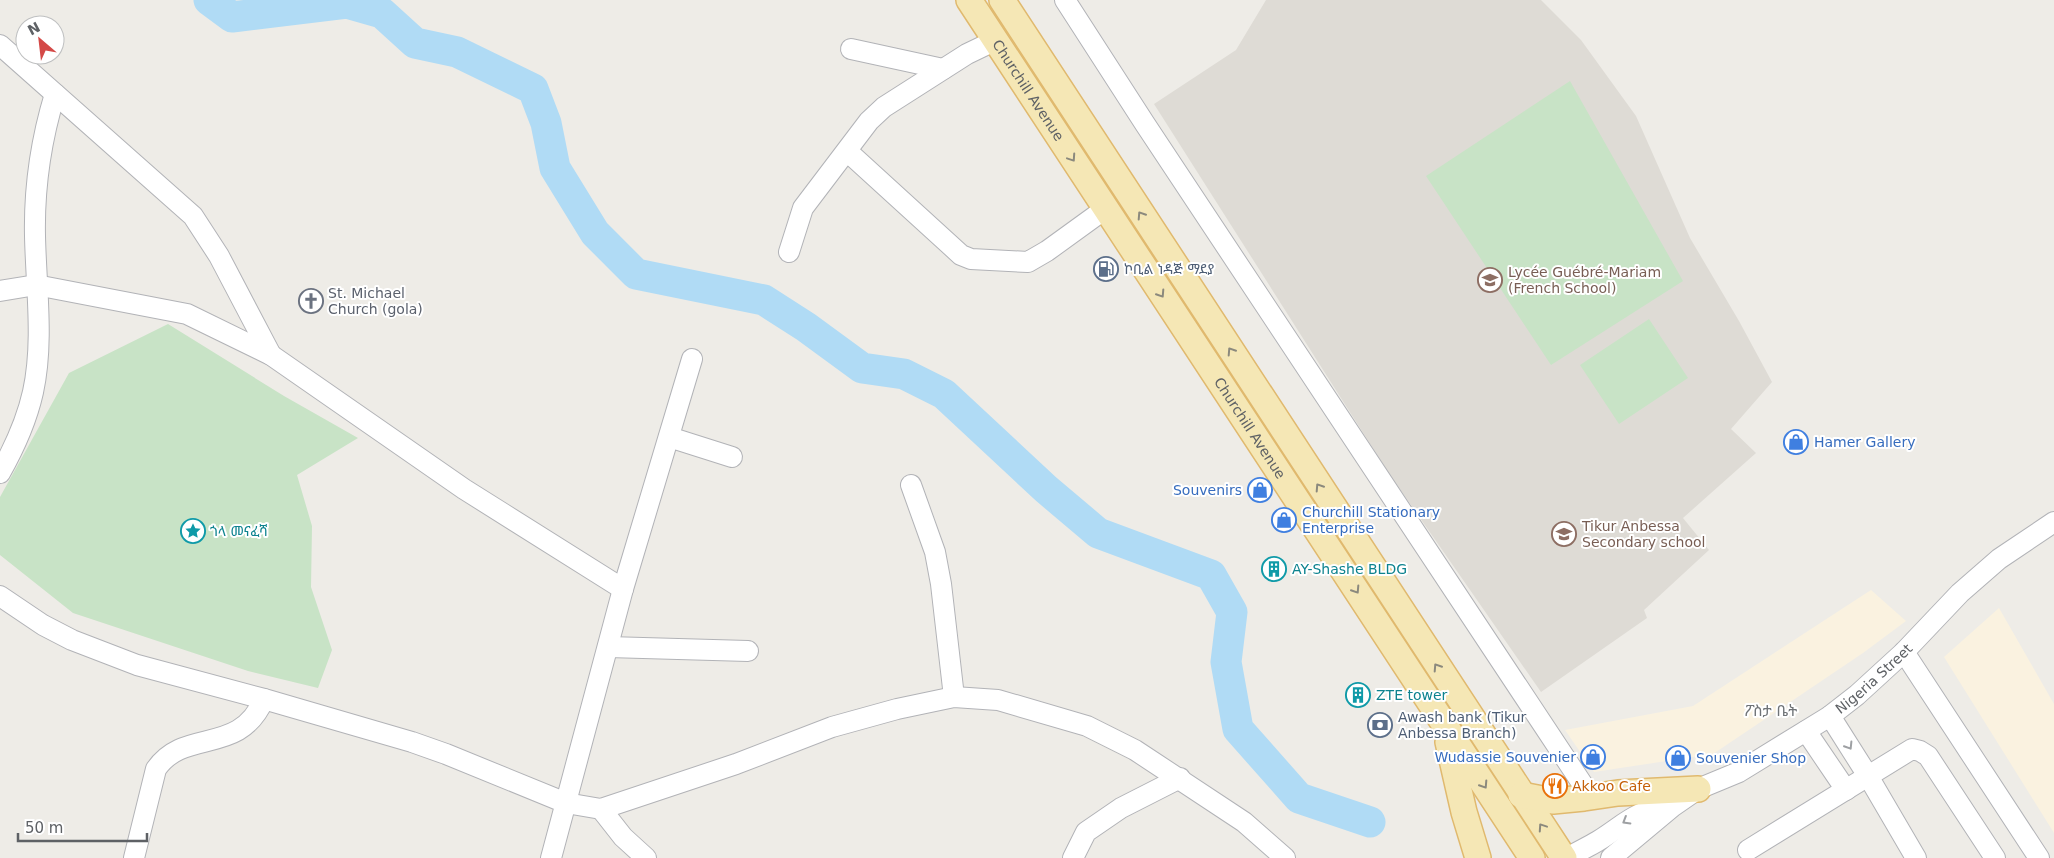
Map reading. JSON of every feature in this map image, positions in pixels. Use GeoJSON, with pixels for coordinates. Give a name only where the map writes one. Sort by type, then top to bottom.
{"type":"FeatureCollection","features":[{"type":"Feature","properties":{"kind":"main road","name":"Churchill Avenue"},"geometry":{"type":"LineString","coordinates":[[968,0],[1532,858]]}},
{"type":"Feature","properties":{"kind":"main road","name":"Churchill Avenue"},"geometry":{"type":"LineString","coordinates":[[1007,2],[1521,795],[1565,858]]}},
{"type":"Feature","properties":{"kind":"main road"},"geometry":{"type":"LineString","coordinates":[[1444,724],[1464,812],[1478,858]]}},
{"type":"Feature","properties":{"kind":"main road"},"geometry":{"type":"LineString","coordinates":[[1521,795],[1552,801],[1618,793],[1698,790]]}},
{"type":"Feature","properties":{"kind":"street"},"geometry":{"type":"LineString","coordinates":[[1065,0],[1145,124],[1583,785]]}},
{"type":"Feature","properties":{"kind":"street"},"geometry":{"type":"LineString","coordinates":[[790,252],[802,208],[870,121],[884,106],[994,41]]}},
{"type":"Feature","properties":{"kind":"street"},"geometry":{"type":"LineString","coordinates":[[0,45],[193,216],[219,256],[271,355]]}},
{"type":"Feature","properties":{"kind":"street"},"geometry":{"type":"LineString","coordinates":[[851,49],[943,70]]}},
{"type":"Feature","properties":{"kind":"street"},"geometry":{"type":"LineString","coordinates":[[0,473],[14,448],[33,393],[37,337],[35,206],[38,163],[55,94]]}},
{"type":"Feature","properties":{"kind":"street"},"geometry":{"type":"LineString","coordinates":[[847,151],[961,256],[971,259],[1028,262],[1047,251],[1105,209]]}},
{"type":"Feature","properties":{"kind":"street"},"geometry":{"type":"LineString","coordinates":[[0,291],[36,285],[187,314],[271,355],[464,489],[623,590]]}},
{"type":"Feature","properties":{"kind":"street"},"geometry":{"type":"LineString","coordinates":[[551,858],[623,590],[692,359]]}},
{"type":"Feature","properties":{"kind":"street"},"geometry":{"type":"LineString","coordinates":[[669,437],[732,457]]}},
{"type":"Feature","properties":{"kind":"street"},"geometry":{"type":"LineString","coordinates":[[911,485],[935,552],[941,584],[954,698]]}},
{"type":"Feature","properties":{"kind":"street","name":"Nigeria Street"},"geometry":{"type":"LineString","coordinates":[[1611,858],[1672,806],[1698,790],[1739,772],[1830,716],[1857,695],[1904,652],[1960,593],[1992,565],[2054,522]]}},
{"type":"Feature","properties":{"kind":"street"},"geometry":{"type":"LineString","coordinates":[[0,596],[42,625],[72,640],[136,665],[264,699],[446,754],[566,803],[601,809],[736,764],[832,727],[896,709],[954,698],[998,700],[1087,726],[1135,750],[1244,822],[1285,858]]}},
{"type":"Feature","properties":{"kind":"street"},"geometry":{"type":"LineString","coordinates":[[608,647],[748,652]]}},
{"type":"Feature","properties":{"kind":"street"},"geometry":{"type":"LineString","coordinates":[[1904,652],[2039,858]]}},
{"type":"Feature","properties":{"kind":"street"},"geometry":{"type":"LineString","coordinates":[[134,858],[156,769],[161,762],[170,754],[185,748],[240,731],[260,709],[264,699]]}},
{"type":"Feature","properties":{"kind":"street"},"geometry":{"type":"LineString","coordinates":[[1830,716],[1916,858]]}},
{"type":"Feature","properties":{"kind":"street"},"geometry":{"type":"LineString","coordinates":[[1806,731],[1846,790]]}},
{"type":"Feature","properties":{"kind":"street"},"geometry":{"type":"LineString","coordinates":[[1748,850],[1912,749],[1928,756],[1995,858]]}},
{"type":"Feature","properties":{"kind":"street"},"geometry":{"type":"LineString","coordinates":[[1073,858],[1086,832],[1121,808],[1180,778]]}},
{"type":"Feature","properties":{"kind":"street","name":"Nigeria Street"},"geometry":{"type":"LineString","coordinates":[[1565,858],[1598,841],[1628,819],[1651,809],[1672,806]]}},
{"type":"Feature","properties":{"kind":"street"},"geometry":{"type":"LineString","coordinates":[[601,809],[623,837],[646,858]]}},
{"type":"Feature","properties":{"kind":"shaded area","name":"Lycée Guébré-Mariam (French School)"},"geometry":{"type":"Polygon","coordinates":[[[1266,0],[1541,0],[1581,40],[1636,116],[1690,238],[1739,321],[1772,382],[1731,429],[1756,453],[1683,518],[1709,550],[1644,610],[1647,618],[1541,692],[1388,472],[1154,104],[1236,50],[1266,0]]]}},
{"type":"Feature","properties":{"kind":"shaded area"},"geometry":{"type":"Polygon","coordinates":[[[1871,590],[1906,621],[1863,653],[1713,754],[1594,772],[1565,730],[1693,706],[1871,590]]]}},
{"type":"Feature","properties":{"kind":"shaded area"},"geometry":{"type":"Polygon","coordinates":[[[1999,608],[2054,704],[2054,833],[1944,657],[1999,608]]]}},
{"type":"Feature","properties":{"kind":"green space"},"geometry":{"type":"Polygon","coordinates":[[[1570,81],[1683,281],[1551,365],[1426,176],[1570,81]]]}},
{"type":"Feature","properties":{"kind":"green space"},"geometry":{"type":"Polygon","coordinates":[[[1649,319],[1688,378],[1619,424],[1580,365],[1649,319]]]}},
{"type":"Feature","properties":{"kind":"green space"},"geometry":{"type":"Polygon","coordinates":[[[168,324],[284,396],[358,438],[297,475],[312,526],[311,587],[332,650],[318,688],[248,671],[73,613],[0,555],[0,497],[69,373],[168,324]]]}},
{"type":"Feature","properties":{"kind":"waterway"},"geometry":{"type":"LineString","coordinates":[[209,0],[232,17],[347,3],[382,13],[415,43],[457,52],[533,89],[546,123],[555,168],[595,233],[636,274],[764,300],[806,327],[862,368],[904,374],[944,394],[1046,489],[1098,533],[1211,575],[1232,612],[1226,662],[1238,729],[1299,798],[1370,822]]}},
{"type":"Feature","properties":{"kind":"place","name":"ኮቢል ነዳጅ ማደያ"},"geometry":{"type":"Point","coordinates":[1106,269]}},
{"type":"Feature","properties":{"kind":"place","name":"Lycée Guébré-Mariam (French School)"},"geometry":{"type":"Point","coordinates":[1490,280]}},
{"type":"Feature","properties":{"kind":"place","name":"St. Michael Church (gola)"},"geometry":{"type":"Point","coordinates":[311,301]}},
{"type":"Feature","properties":{"kind":"place","name":"Hamer Gallery"},"geometry":{"type":"Point","coordinates":[1796,442]}},
{"type":"Feature","properties":{"kind":"place","name":"Souvenirs"},"geometry":{"type":"Point","coordinates":[1260,490]}},
{"type":"Feature","properties":{"kind":"place","name":"Churchill Stationary Enterprise"},"geometry":{"type":"Point","coordinates":[1284,520]}},
{"type":"Feature","properties":{"kind":"place","name":"ጎላ መናፈሻ"},"geometry":{"type":"Point","coordinates":[193,531]}},
{"type":"Feature","properties":{"kind":"place","name":"Tikur Anbessa Secondary school"},"geometry":{"type":"Point","coordinates":[1564,534]}},
{"type":"Feature","properties":{"kind":"place","name":"AY-Shashe BLDG"},"geometry":{"type":"Point","coordinates":[1274,569]}},
{"type":"Feature","properties":{"kind":"place","name":"ZTE tower"},"geometry":{"type":"Point","coordinates":[1358,695]}},
{"type":"Feature","properties":{"kind":"place","name":"Awash bank (Tikur Anbessa Branch)"},"geometry":{"type":"Point","coordinates":[1380,725]}},
{"type":"Feature","properties":{"kind":"place","name":"Wudassie Souvenier"},"geometry":{"type":"Point","coordinates":[1593,757]}},
{"type":"Feature","properties":{"kind":"place","name":"Souvenier Shop"},"geometry":{"type":"Point","coordinates":[1678,758]}},
{"type":"Feature","properties":{"kind":"place","name":"Akkoo Cafe"},"geometry":{"type":"Point","coordinates":[1555,786]}},
{"type":"Feature","properties":{"kind":"district","name":"ፖስታ ቤት"},"geometry":{"type":"Point","coordinates":[1771,711]}}]}
